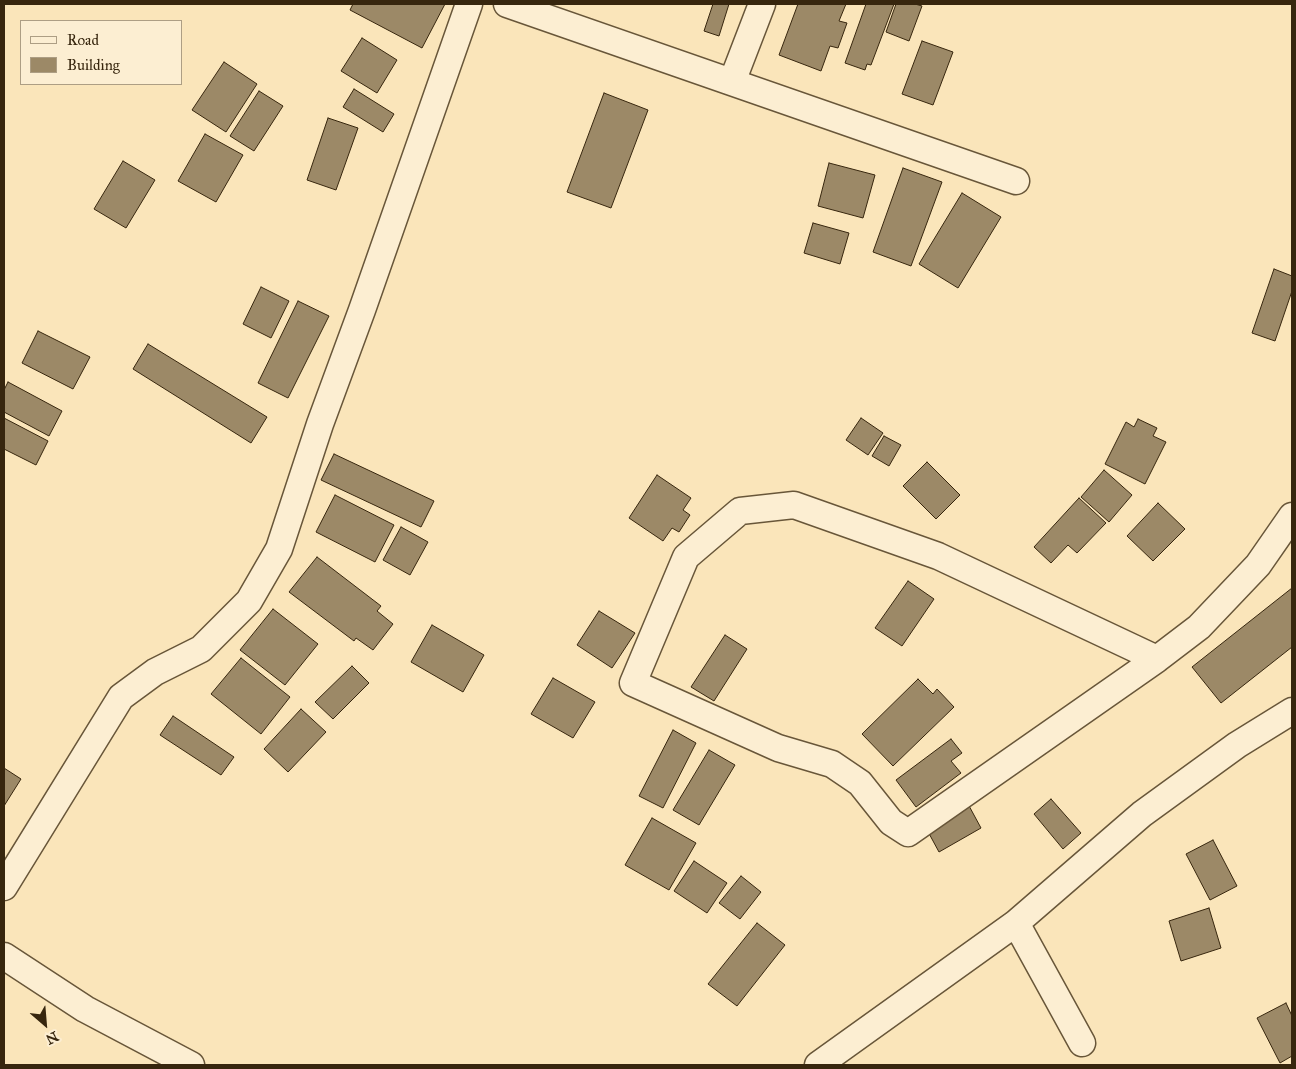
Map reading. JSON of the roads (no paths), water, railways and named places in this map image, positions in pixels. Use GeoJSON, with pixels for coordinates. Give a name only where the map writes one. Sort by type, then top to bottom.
{"type":"FeatureCollection","features":[{"type":"Feature","properties":{"kind":"street"},"geometry":{"type":"LineString","coordinates":[[4,887],[121,697],[155,672],[201,649],[249,601],[280,550],[320,424],[469,4]]}},
{"type":"Feature","properties":{"kind":"street"},"geometry":{"type":"LineString","coordinates":[[507,4],[1016,181]]}},
{"type":"Feature","properties":{"kind":"street"},"geometry":{"type":"LineString","coordinates":[[732,82],[762,4]]}},
{"type":"Feature","properties":{"kind":"street"},"geometry":{"type":"LineString","coordinates":[[1157,659],[938,556],[794,505],[740,511],[686,557],[633,684],[778,748],[832,764],[860,783],[891,822],[908,833],[1157,659],[1199,628],[1258,565],[1292,516]]}},
{"type":"Feature","properties":{"kind":"street"},"geometry":{"type":"LineString","coordinates":[[818,1065],[1016,923],[1142,814],[1237,745],[1292,711]]}},
{"type":"Feature","properties":{"kind":"street"},"geometry":{"type":"LineString","coordinates":[[1016,923],[1082,1043]]}},
{"type":"Feature","properties":{"kind":"street"},"geometry":{"type":"LineString","coordinates":[[4,956],[85,1009],[191,1065]]}}]}
